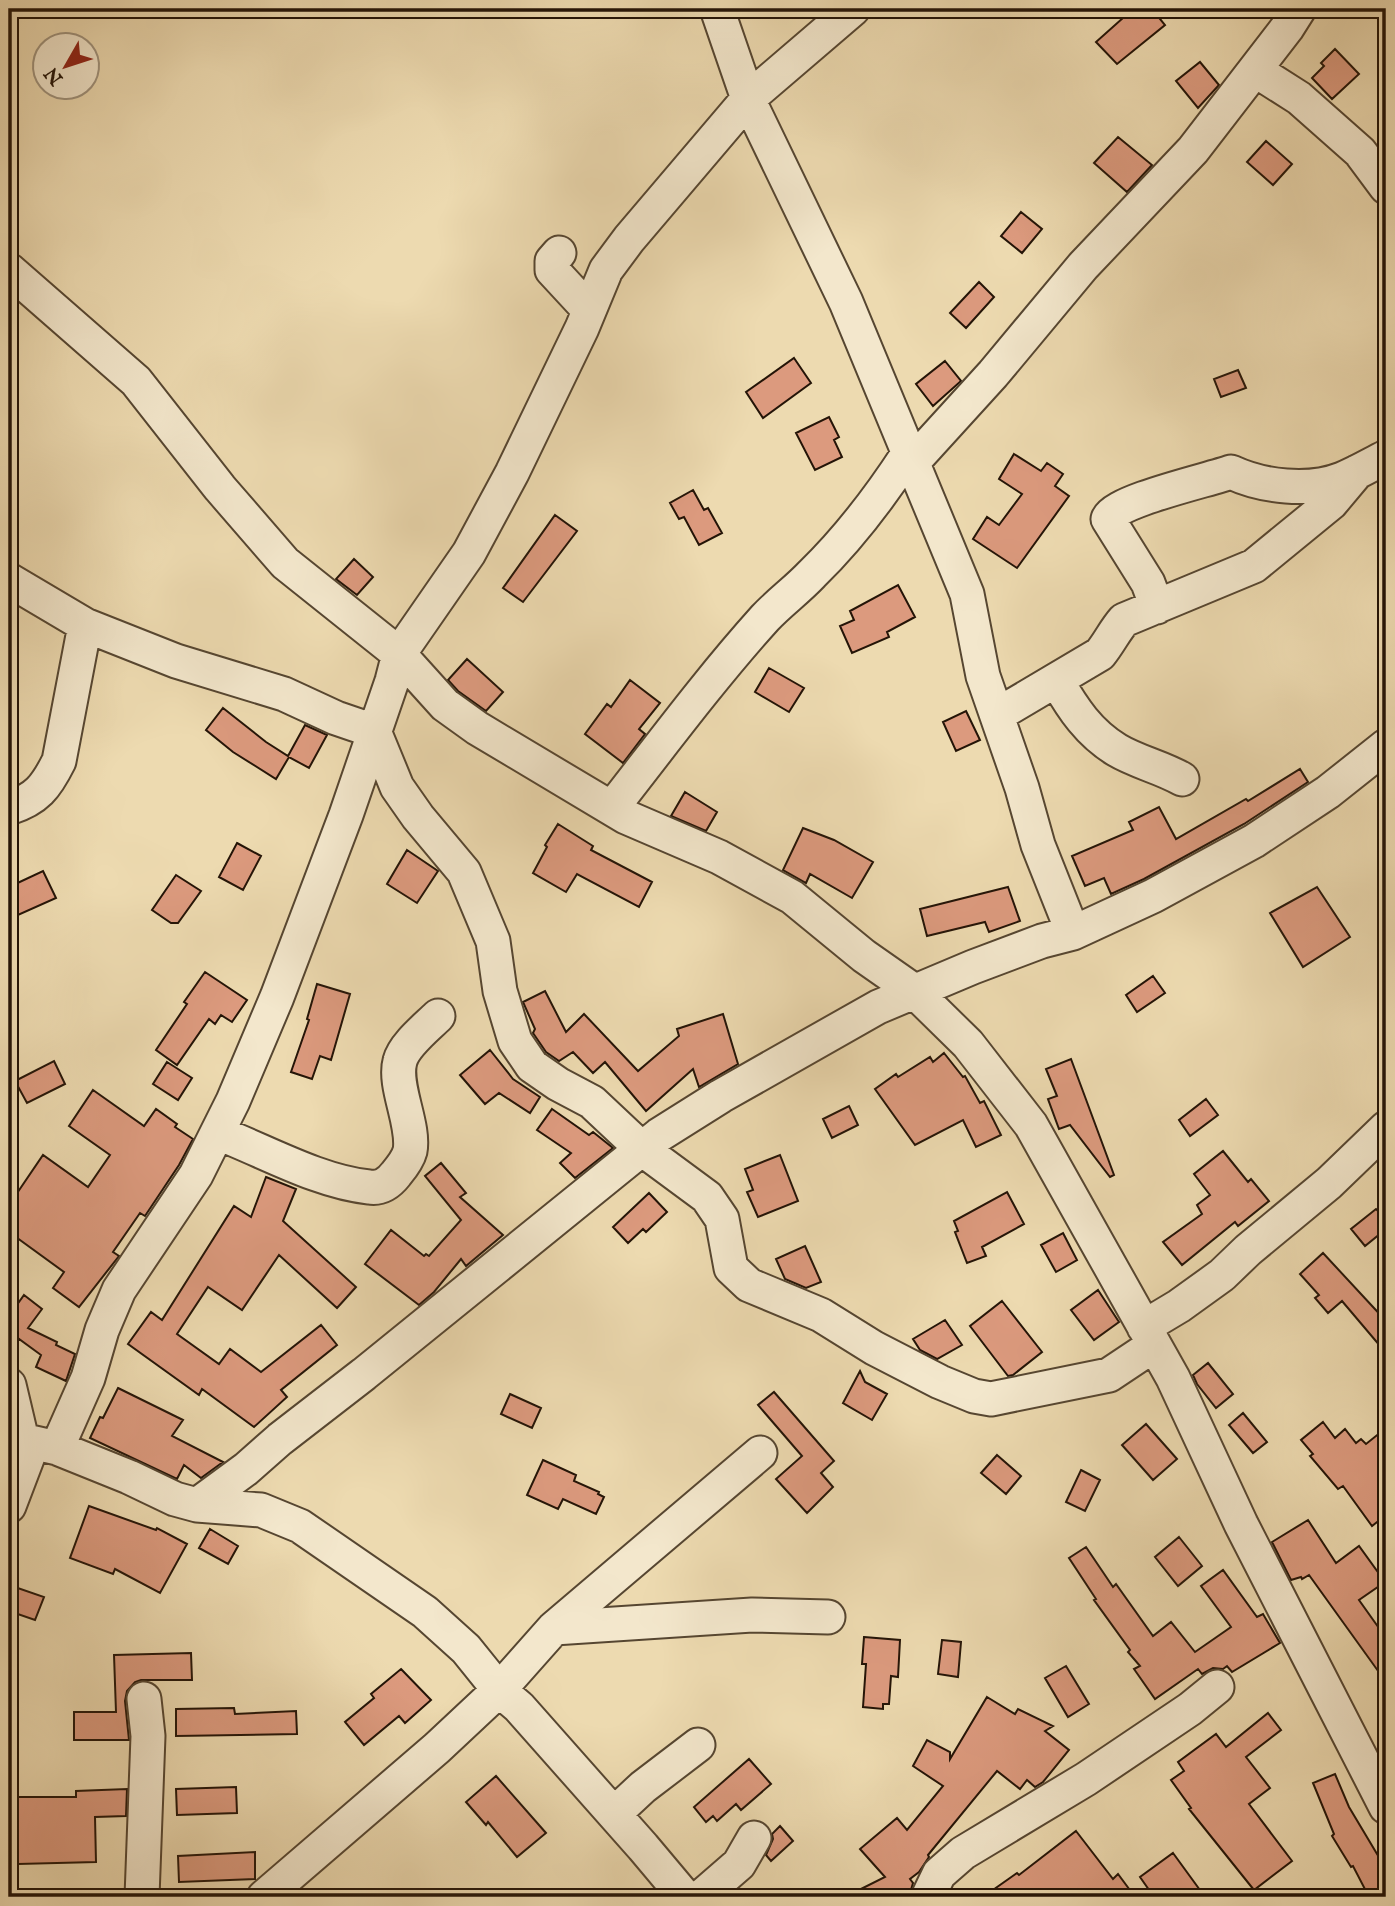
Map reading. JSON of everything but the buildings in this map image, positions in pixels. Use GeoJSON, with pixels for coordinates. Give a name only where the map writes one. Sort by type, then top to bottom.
{"type":"FeatureCollection","features":[{"type":"Feature","properties":{"kind":"street"},"geometry":{"type":"LineString","coordinates":[[717,9],[748,99],[846,302],[967,594],[983,676],[1026,799],[1038,845],[1073,933]]}},
{"type":"Feature","properties":{"kind":"street"},"geometry":{"type":"LineString","coordinates":[[9,1506],[30,1442],[88,1378],[102,1330],[119,1290],[196,1175],[218,1133],[277,997],[346,815],[399,654],[469,553],[512,473],[606,270],[748,99],[853,9]]}},
{"type":"Feature","properties":{"kind":"street"},"geometry":{"type":"LineString","coordinates":[[612,808],[740,646],[845,539],[910,458],[993,374],[1083,266],[1193,150],[1299,9]]}},
{"type":"Feature","properties":{"kind":"street"},"geometry":{"type":"LineString","coordinates":[[1255,70],[1299,98],[1360,152],[1386,187]]}},
{"type":"Feature","properties":{"kind":"street"},"geometry":{"type":"LineString","coordinates":[[559,253],[552,261],[551,270],[589,310]]}},
{"type":"Feature","properties":{"kind":"street"},"geometry":{"type":"LineString","coordinates":[[9,270],[136,381],[220,488],[285,563],[399,654],[445,705],[477,728],[626,817],[719,857],[792,897],[864,956],[914,991],[968,1044],[1031,1125],[1173,1378],[1241,1524],[1386,1807]]}},
{"type":"Feature","properties":{"kind":"street"},"geometry":{"type":"LineString","coordinates":[[997,715],[1100,654],[1124,620],[1254,566],[1331,503],[1372,464]]}},
{"type":"Feature","properties":{"kind":"street"},"geometry":{"type":"LineString","coordinates":[[1157,607],[1148,583],[1108,520],[1111,512],[1138,500],[1231,472],[1241,478],[1264,483],[1310,486],[1340,480],[1372,464]]}},
{"type":"Feature","properties":{"kind":"street"},"geometry":{"type":"LineString","coordinates":[[9,580],[85,625],[176,660],[284,694],[336,718],[373,731],[397,787],[464,872],[493,941],[500,991],[515,1041],[532,1066],[592,1102],[642,1149],[707,1197],[722,1219],[731,1268],[749,1285],[821,1315],[885,1353],[940,1382],[974,1396],[991,1399],[1108,1375],[1180,1306],[1222,1275],[1329,1183],[1386,1128]]}},
{"type":"Feature","properties":{"kind":"street"},"geometry":{"type":"LineString","coordinates":[[9,808],[37,795],[49,780],[58,761],[85,625]]}},
{"type":"Feature","properties":{"kind":"street"},"geometry":{"type":"LineString","coordinates":[[1057,681],[1072,709],[1084,724],[1100,737],[1119,751],[1182,779]]}},
{"type":"Feature","properties":{"kind":"street"},"geometry":{"type":"LineString","coordinates":[[197,1505],[246,1469],[659,1135],[744,1082],[856,1018],[914,991],[1042,941],[1073,933],[1153,896],[1254,841],[1328,792],[1386,746]]}},
{"type":"Feature","properties":{"kind":"street"},"geometry":{"type":"LineString","coordinates":[[218,1133],[332,1179],[372,1188],[384,1186],[394,1177],[410,1150],[407,1115],[400,1082],[400,1060],[416,1036],[438,1016]]}},
{"type":"Feature","properties":{"kind":"street"},"geometry":{"type":"LineString","coordinates":[[9,1385],[30,1442]]}},
{"type":"Feature","properties":{"kind":"street"},"geometry":{"type":"LineString","coordinates":[[30,1442],[129,1477],[175,1499],[197,1505],[261,1510],[300,1527],[425,1612],[466,1649],[499,1690],[519,1707],[685,1897]]}},
{"type":"Feature","properties":{"kind":"street"},"geometry":{"type":"LineString","coordinates":[[264,1897],[428,1756],[499,1690],[554,1628],[760,1453]]}},
{"type":"Feature","properties":{"kind":"street"},"geometry":{"type":"LineString","coordinates":[[554,1628],[752,1615],[828,1617]]}},
{"type":"Feature","properties":{"kind":"street"},"geometry":{"type":"LineString","coordinates":[[928,1897],[939,1874],[963,1853],[1086,1779],[1190,1709],[1217,1687]]}},
{"type":"Feature","properties":{"kind":"street"},"geometry":{"type":"LineString","coordinates":[[142,1897],[148,1735],[144,1699]]}},
{"type":"Feature","properties":{"kind":"street"},"geometry":{"type":"LineString","coordinates":[[614,1814],[643,1787],[698,1745]]}},
{"type":"Feature","properties":{"kind":"street"},"geometry":{"type":"LineString","coordinates":[[702,1897],[739,1864],[754,1838]]}}]}
